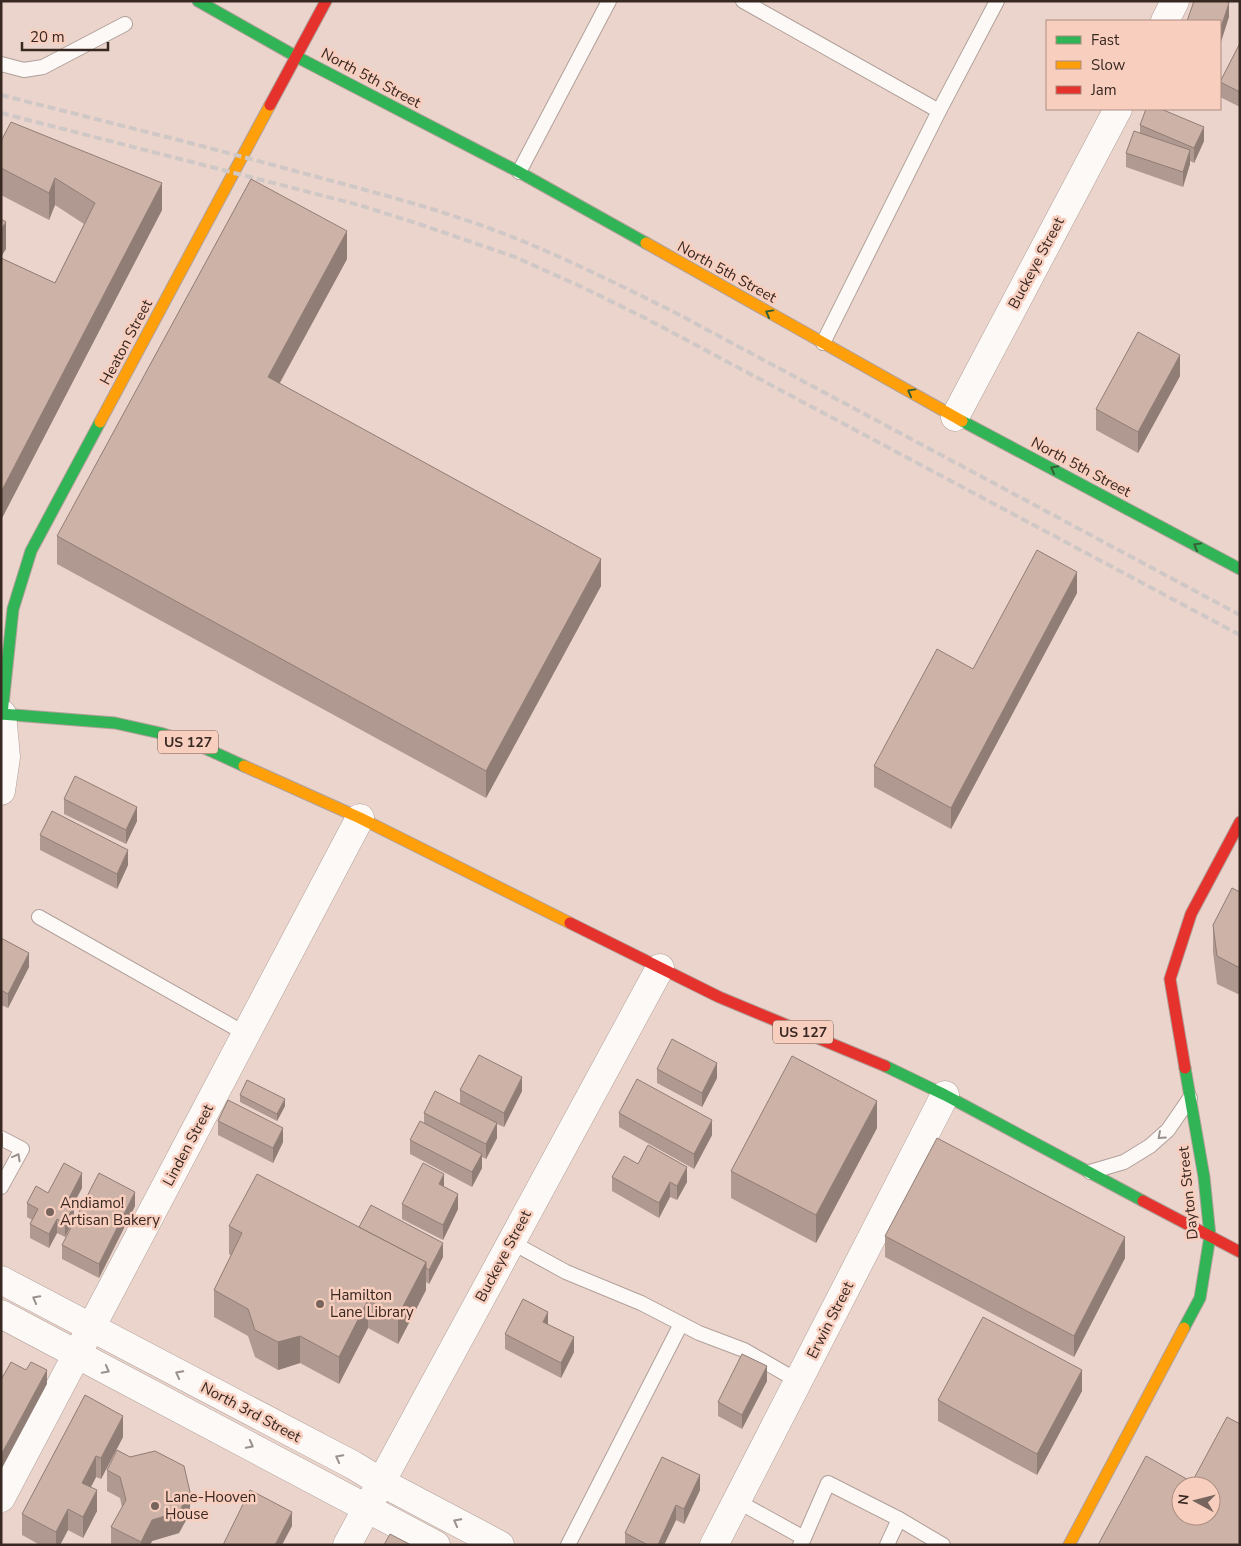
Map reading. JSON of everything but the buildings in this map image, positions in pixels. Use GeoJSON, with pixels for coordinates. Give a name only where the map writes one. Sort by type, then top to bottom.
{"type":"FeatureCollection","features":[{"type":"Feature","properties":{"kind":"main road","name":"North 5th Street"},"geometry":{"type":"LineString","coordinates":[[198,1],[297,57],[519,172],[955,417],[1240,569]]}},
{"type":"Feature","properties":{"kind":"main road","name":"Heaton Street"},"geometry":{"type":"LineString","coordinates":[[2,714],[7,607],[30,551],[326,1]]}},
{"type":"Feature","properties":{"kind":"main road","name":"US 127"},"geometry":{"type":"LineString","coordinates":[[2,714],[115,722],[160,732],[198,746],[360,818],[719,997],[878,1063],[945,1095],[1240,1252]]}},
{"type":"Feature","properties":{"kind":"main road","name":"Dayton Street"},"geometry":{"type":"LineString","coordinates":[[1069,1545],[1200,1298],[1210,1236],[1204,1177],[1170,979],[1191,914],[1240,822]]}},
{"type":"Feature","properties":{"kind":"street"},"geometry":{"type":"LineString","coordinates":[[1165,20],[1175,1]]}},
{"type":"Feature","properties":{"kind":"street","name":"Buckeye Street"},"geometry":{"type":"LineString","coordinates":[[955,417],[1117,110]]}},
{"type":"Feature","properties":{"kind":"street"},"geometry":{"type":"LineString","coordinates":[[1,791],[6,757],[2,714]]}},
{"type":"Feature","properties":{"kind":"street","name":"Linden Street"},"geometry":{"type":"LineString","coordinates":[[2,1496],[360,818]]}},
{"type":"Feature","properties":{"kind":"street","name":"Buckeye Street"},"geometry":{"type":"LineString","coordinates":[[347,1545],[660,968]]}},
{"type":"Feature","properties":{"kind":"street","name":"Erwin Street"},"geometry":{"type":"LineString","coordinates":[[714,1545],[945,1095]]}},
{"type":"Feature","properties":{"kind":"street","name":"North 3rd Street"},"geometry":{"type":"LineString","coordinates":[[1,1280],[500,1545]]}},
{"type":"Feature","properties":{"kind":"street","name":"North 3rd Street"},"geometry":{"type":"LineString","coordinates":[[1,1314],[436,1545]]}},
{"type":"Feature","properties":{"kind":"lane"},"geometry":{"type":"LineString","coordinates":[[519,172],[609,1]]}},
{"type":"Feature","properties":{"kind":"lane"},"geometry":{"type":"LineString","coordinates":[[743,1],[939,111]]}},
{"type":"Feature","properties":{"kind":"lane"},"geometry":{"type":"LineString","coordinates":[[823,343],[939,111],[997,1]]}},
{"type":"Feature","properties":{"kind":"lane"},"geometry":{"type":"LineString","coordinates":[[1,64],[24,70],[43,67],[125,24]]}},
{"type":"Feature","properties":{"kind":"lane"},"geometry":{"type":"LineString","coordinates":[[39,917],[246,1034]]}},
{"type":"Feature","properties":{"kind":"lane"},"geometry":{"type":"LineString","coordinates":[[1089,1172],[1124,1162],[1150,1146],[1168,1130],[1190,1098]]}},
{"type":"Feature","properties":{"kind":"lane"},"geometry":{"type":"LineString","coordinates":[[1,1138],[22,1149],[1,1187]]}},
{"type":"Feature","properties":{"kind":"lane"},"geometry":{"type":"LineString","coordinates":[[511,1242],[566,1272],[642,1303],[699,1333],[744,1350],[798,1381]]}},
{"type":"Feature","properties":{"kind":"lane"},"geometry":{"type":"LineString","coordinates":[[568,1545],[681,1324]]}},
{"type":"Feature","properties":{"kind":"lane"},"geometry":{"type":"LineString","coordinates":[[736,1501],[802,1542],[828,1483],[899,1519],[943,1545]]}},
{"type":"Feature","properties":{"kind":"lane"},"geometry":{"type":"LineString","coordinates":[[887,1545],[899,1519]]}},
{"type":"Feature","properties":{"kind":"railway"},"geometry":{"type":"LineString","coordinates":[[1,95],[222,151],[395,198],[470,221],[540,248],[674,312],[1240,615]]}},
{"type":"Feature","properties":{"kind":"railway"},"geometry":{"type":"LineString","coordinates":[[1,113],[359,205],[515,257],[647,319],[1240,635]]}},
{"type":"Feature","properties":{"kind":"traffic: fast"},"geometry":{"type":"LineString","coordinates":[[198,1],[297,57],[519,172],[646,243]]}},
{"type":"Feature","properties":{"kind":"traffic: fast"},"geometry":{"type":"LineString","coordinates":[[962,421],[1240,569]]}},
{"type":"Feature","properties":{"kind":"traffic: fast"},"geometry":{"type":"LineString","coordinates":[[2,714],[13,609],[31,551],[100,422]]}},
{"type":"Feature","properties":{"kind":"traffic: fast"},"geometry":{"type":"LineString","coordinates":[[1,714],[115,723],[160,733],[198,745],[244,766]]}},
{"type":"Feature","properties":{"kind":"traffic: fast"},"geometry":{"type":"LineString","coordinates":[[885,1066],[945,1095],[1143,1201]]}},
{"type":"Feature","properties":{"kind":"traffic: fast"},"geometry":{"type":"LineString","coordinates":[[1184,1328],[1200,1298],[1210,1236],[1204,1177],[1185,1068]]}},
{"type":"Feature","properties":{"kind":"traffic: slow"},"geometry":{"type":"LineString","coordinates":[[100,422],[270,105]]}},
{"type":"Feature","properties":{"kind":"traffic: slow"},"geometry":{"type":"LineString","coordinates":[[646,243],[962,421]]}},
{"type":"Feature","properties":{"kind":"traffic: slow"},"geometry":{"type":"LineString","coordinates":[[244,766],[360,818],[570,923]]}},
{"type":"Feature","properties":{"kind":"traffic: slow"},"geometry":{"type":"LineString","coordinates":[[1069,1545],[1184,1328]]}},
{"type":"Feature","properties":{"kind":"traffic: jam"},"geometry":{"type":"LineString","coordinates":[[270,105],[326,1]]}},
{"type":"Feature","properties":{"kind":"traffic: jam"},"geometry":{"type":"LineString","coordinates":[[1185,1068],[1170,979],[1191,914],[1240,822]]}},
{"type":"Feature","properties":{"kind":"traffic: jam"},"geometry":{"type":"LineString","coordinates":[[570,923],[719,997],[885,1066]]}},
{"type":"Feature","properties":{"kind":"traffic: jam"},"geometry":{"type":"LineString","coordinates":[[1143,1201],[1240,1252]]}},
{"type":"Feature","properties":{"kind":"place","name":"Andiamo! Artisan Bakery"},"geometry":{"type":"Point","coordinates":[50,1212]}},
{"type":"Feature","properties":{"kind":"place","name":"Hamilton Lane Library"},"geometry":{"type":"Point","coordinates":[320,1304]}},
{"type":"Feature","properties":{"kind":"place","name":"Lane-Hooven House"},"geometry":{"type":"Point","coordinates":[155,1506]}}]}
